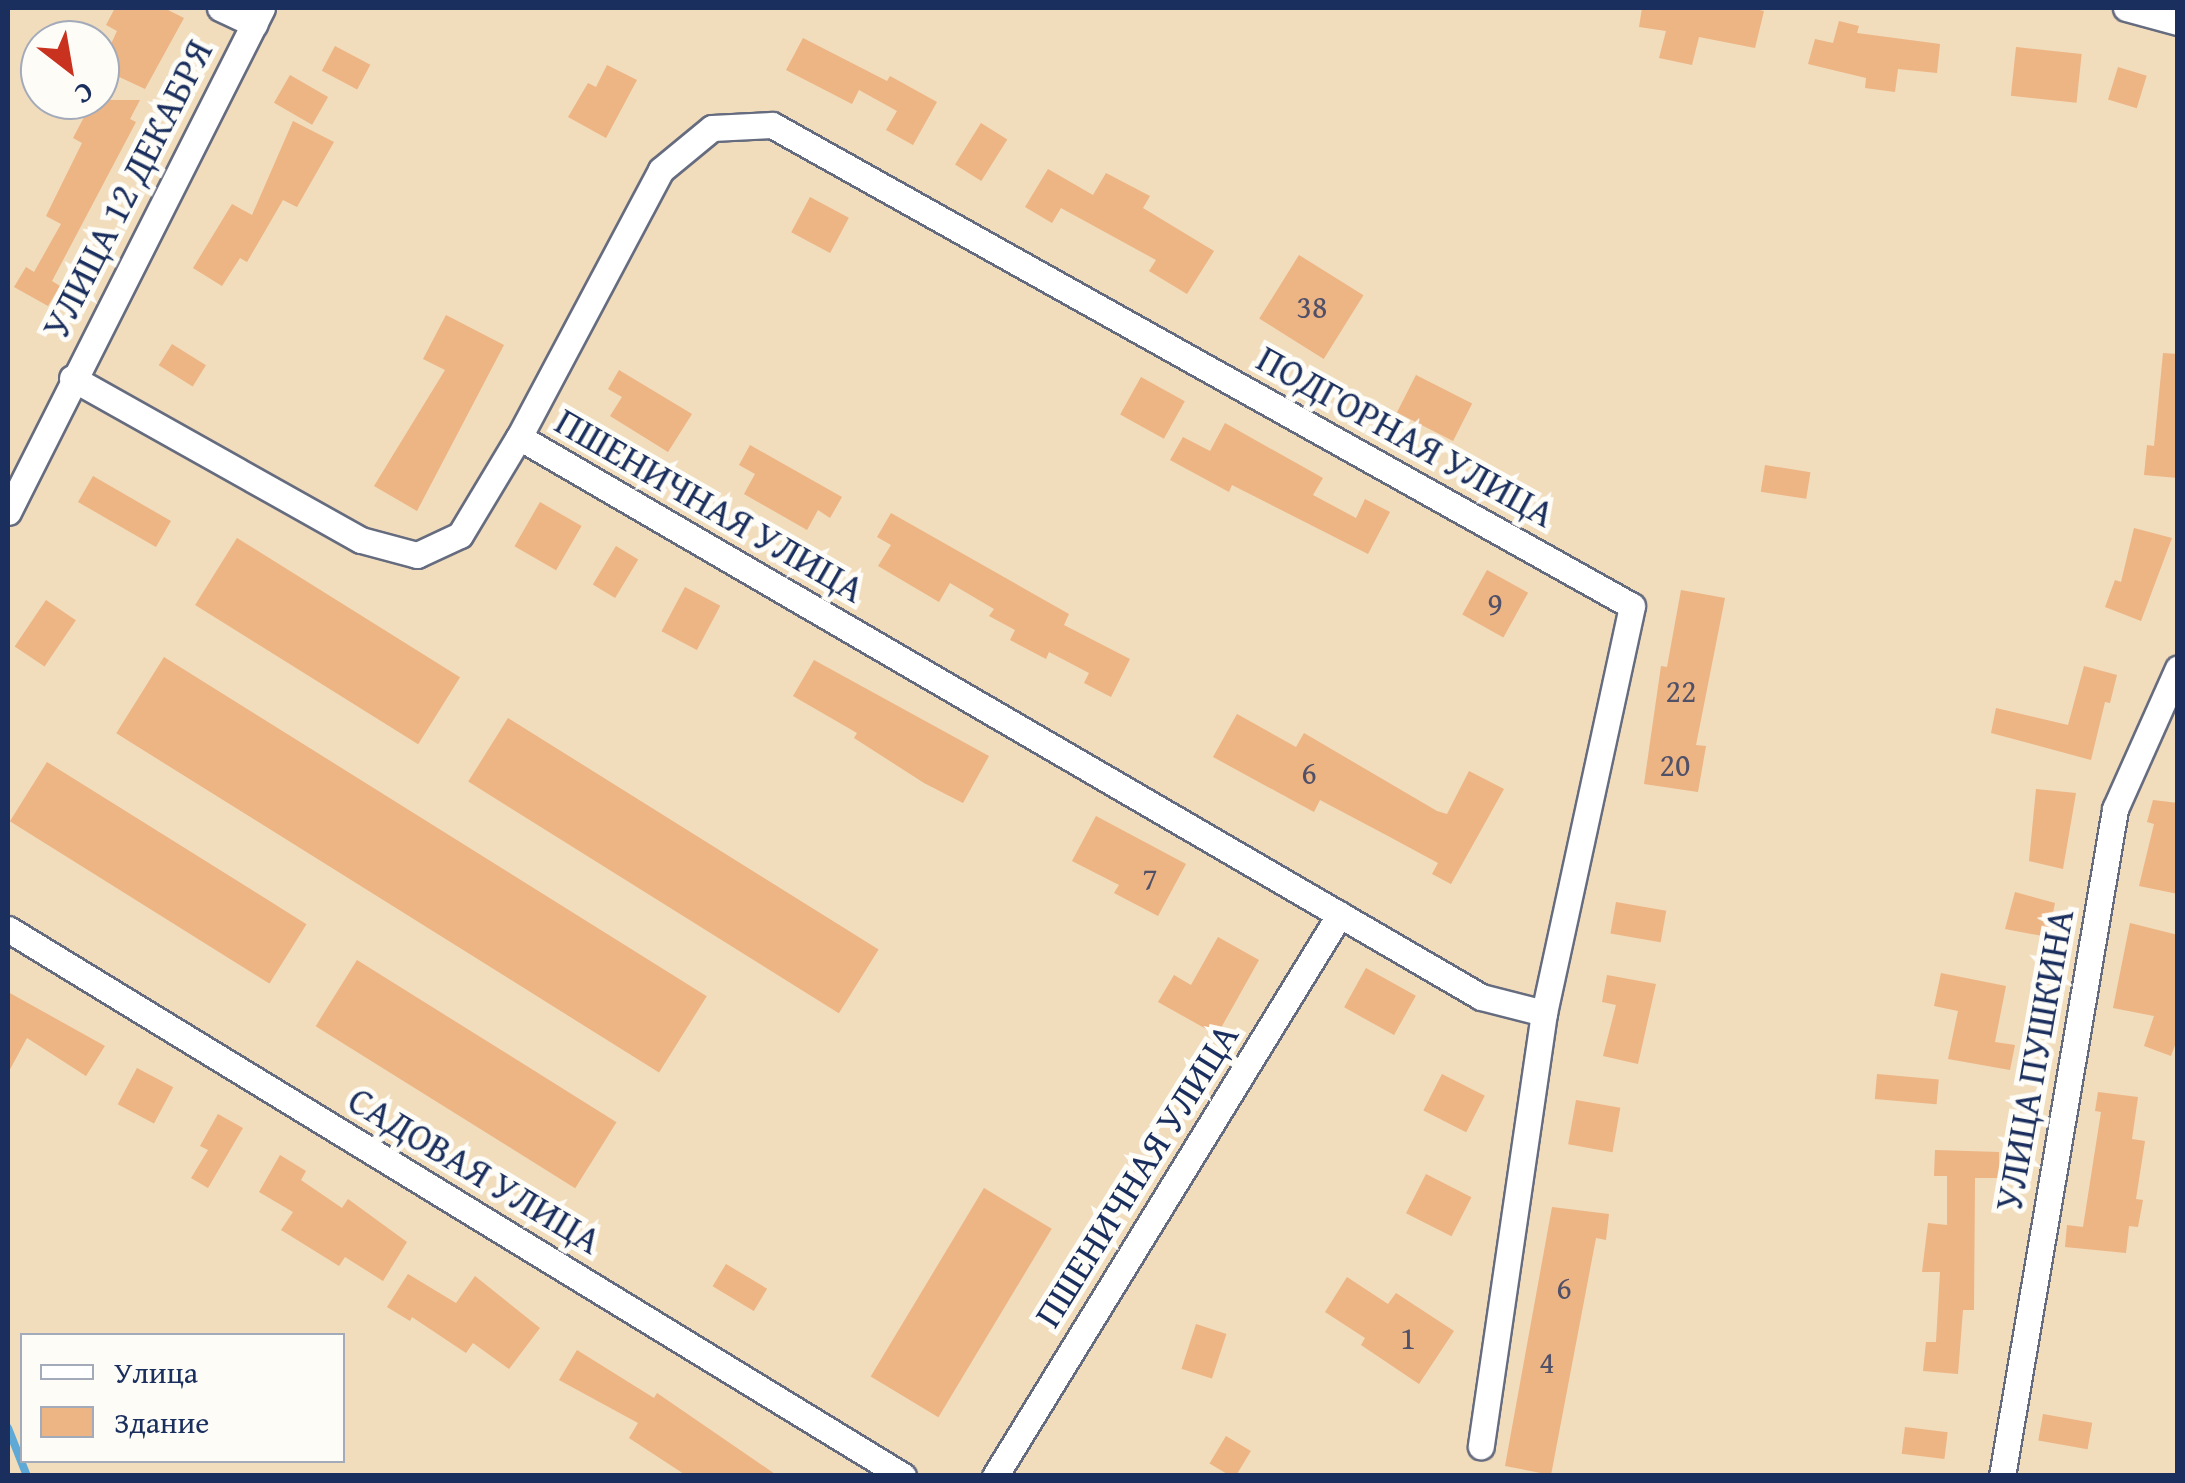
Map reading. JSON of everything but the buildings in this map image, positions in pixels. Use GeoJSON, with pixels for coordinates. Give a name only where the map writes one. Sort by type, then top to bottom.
{"type":"FeatureCollection","features":[{"type":"Feature","properties":{"kind":"street"},"geometry":{"type":"LineString","coordinates":[[220,8],[258,16]]}},
{"type":"Feature","properties":{"kind":"street"},"geometry":{"type":"LineString","coordinates":[[2126,8],[2178,22]]}},
{"type":"Feature","properties":{"kind":"street","name":"УЛИЦА 12 ДЕКАБРЯ"},"geometry":{"type":"LineString","coordinates":[[8,512],[72,378],[258,16]]}},
{"type":"Feature","properties":{"kind":"street","name":"ПОДГОРНАЯ УЛИЦА"},"geometry":{"type":"LineString","coordinates":[[519,437],[661,170],[712,128],[772,124],[1632,606],[1544,1013],[1481,1446]]}},
{"type":"Feature","properties":{"kind":"street","name":"ПШЕНИЧНАЯ УЛИЦА"},"geometry":{"type":"LineString","coordinates":[[72,378],[362,540],[417,555],[460,534],[519,437],[1481,997],[1544,1013]]}},
{"type":"Feature","properties":{"kind":"street","name":"УЛИЦА ПУШКИНА"},"geometry":{"type":"LineString","coordinates":[[2002,1476],[2115,809],[2178,668]]}},
{"type":"Feature","properties":{"kind":"street","name":"ПШЕНИЧНАЯ УЛИЦА"},"geometry":{"type":"LineString","coordinates":[[995,1476],[1340,914]]}},
{"type":"Feature","properties":{"kind":"street","name":"САДОВАЯ УЛИЦА"},"geometry":{"type":"LineString","coordinates":[[8,929],[904,1476]]}},
{"type":"Feature","properties":{"kind":"waterway"},"geometry":{"type":"LineString","coordinates":[[8,1428],[20,1458]]}},
{"type":"Feature","properties":{"kind":"waterway"},"geometry":{"type":"LineString","coordinates":[[22,1463],[27,1476]]}}]}
